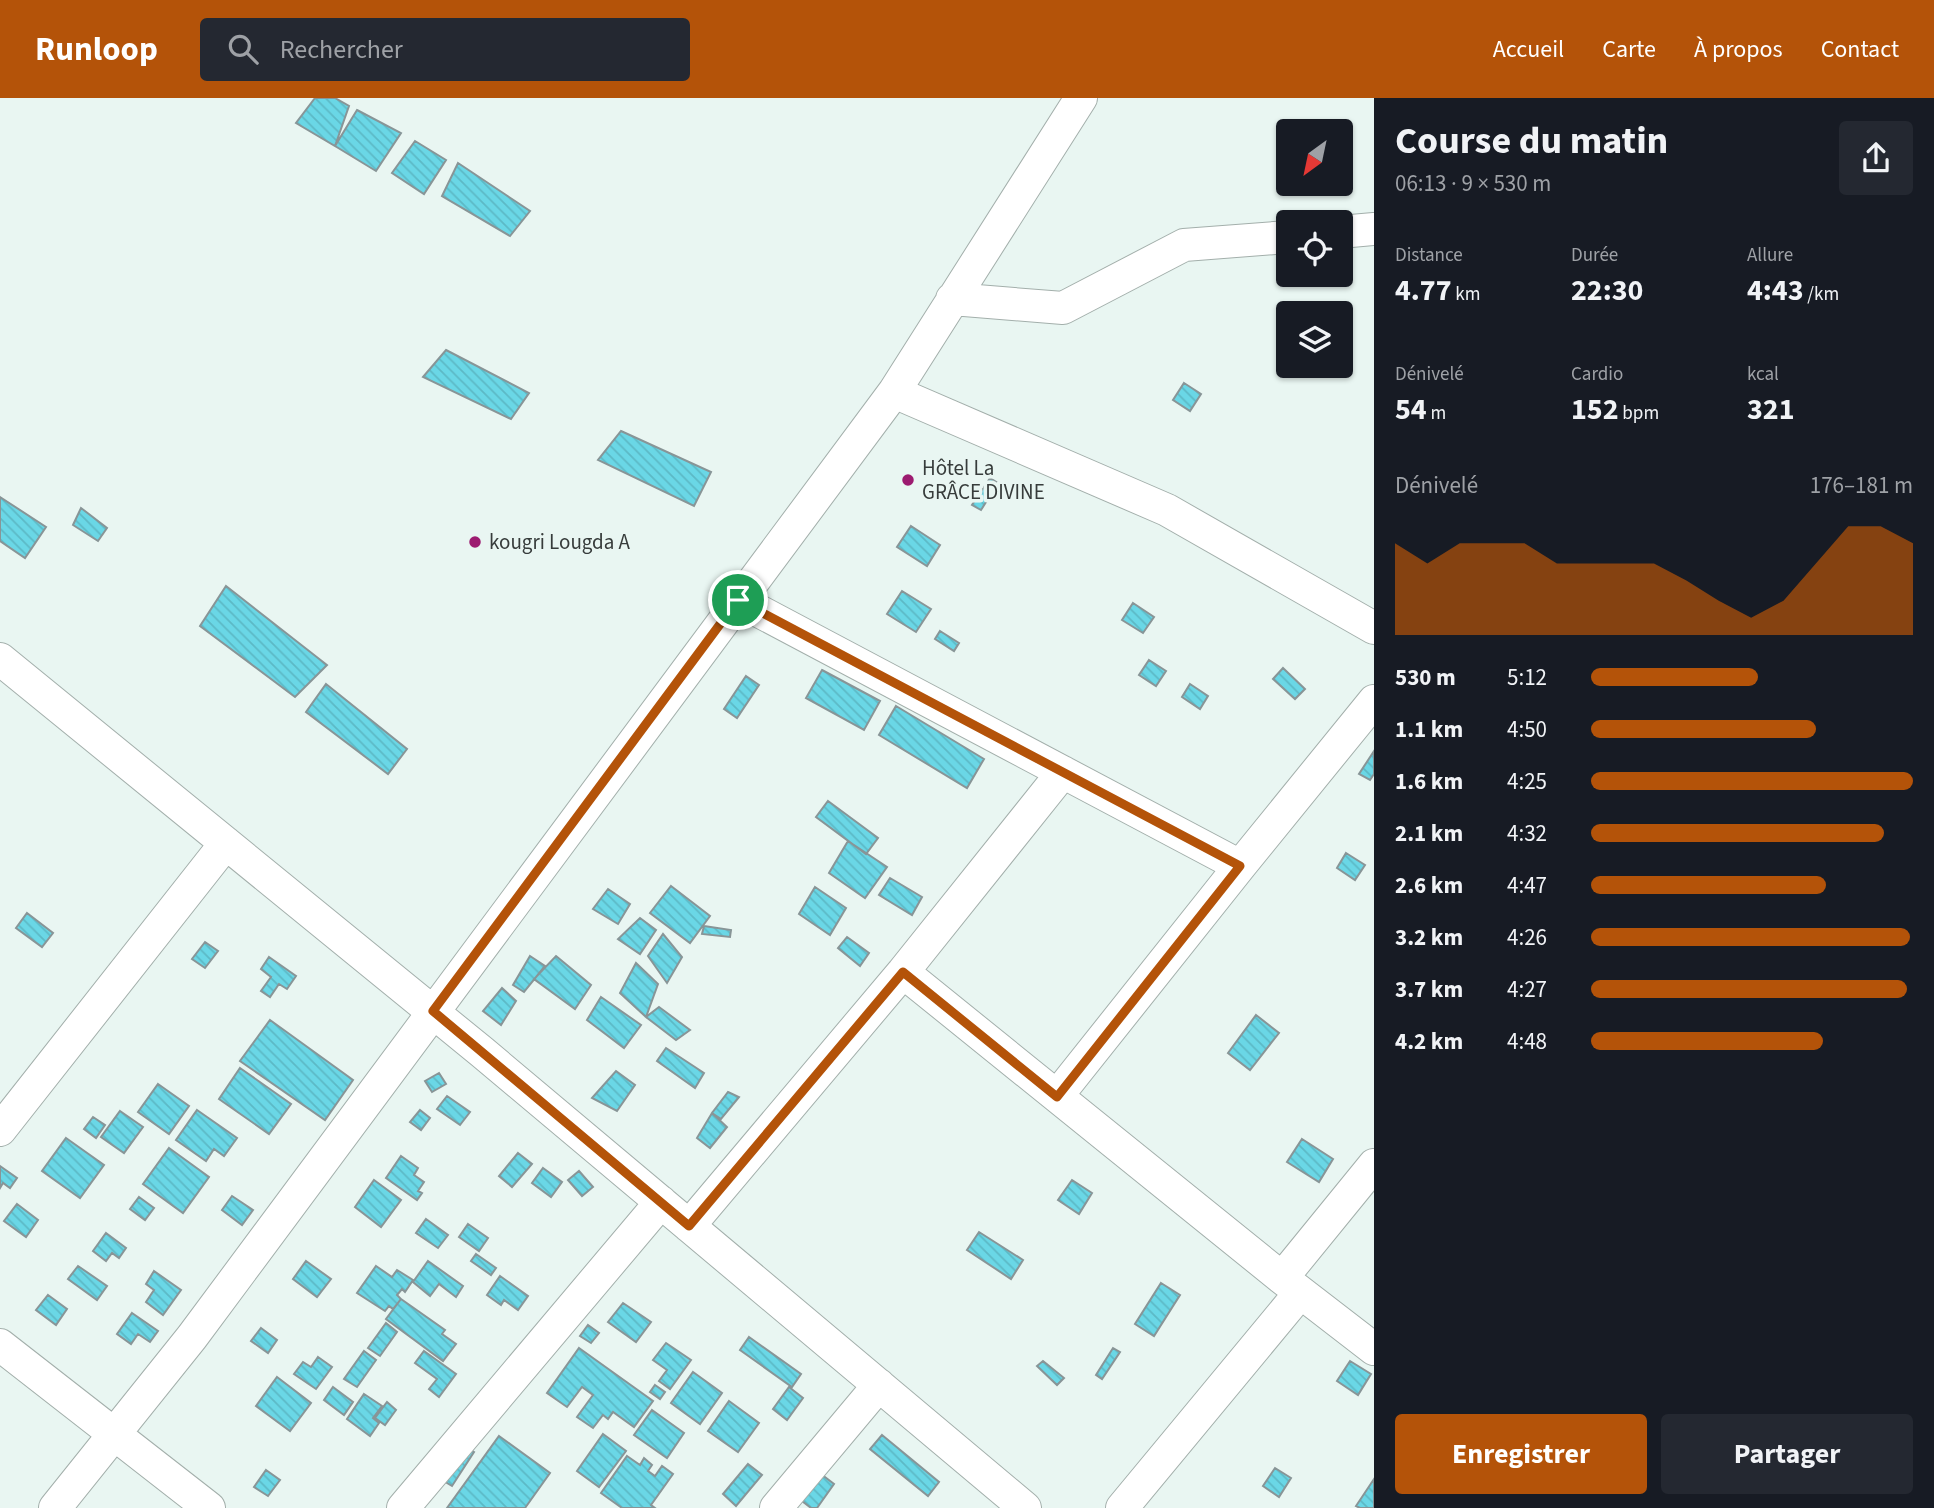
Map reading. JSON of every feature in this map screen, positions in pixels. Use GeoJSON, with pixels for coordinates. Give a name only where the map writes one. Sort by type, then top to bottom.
{"type":"FeatureCollection","features":[{"type":"Feature","properties":{"kind":"street"},"geometry":{"type":"LineString","coordinates":[[55,1508],[192,1337],[894,392],[1081,98]]}},
{"type":"Feature","properties":{"kind":"street"},"geometry":{"type":"LineString","coordinates":[[1353,231],[1374,229]]}},
{"type":"Feature","properties":{"kind":"street"},"geometry":{"type":"LineString","coordinates":[[952,299],[1063,308],[1184,246],[1276,238]]}},
{"type":"Feature","properties":{"kind":"street"},"geometry":{"type":"LineString","coordinates":[[894,392],[1167,510],[1374,628]]}},
{"type":"Feature","properties":{"kind":"street"},"geometry":{"type":"LineString","coordinates":[[738,600],[1240,866]]}},
{"type":"Feature","properties":{"kind":"street"},"geometry":{"type":"LineString","coordinates":[[0,659],[433,1011],[1025,1508]]}},
{"type":"Feature","properties":{"kind":"street"},"geometry":{"type":"LineString","coordinates":[[1057,1097],[1374,701]]}},
{"type":"Feature","properties":{"kind":"street"},"geometry":{"type":"LineString","coordinates":[[689,1226],[903,972],[1063,772]]}},
{"type":"Feature","properties":{"kind":"street"},"geometry":{"type":"LineString","coordinates":[[0,1130],[226,843]]}},
{"type":"Feature","properties":{"kind":"street"},"geometry":{"type":"LineString","coordinates":[[903,972],[1291,1286],[1369,1340]]}},
{"type":"Feature","properties":{"kind":"street"},"geometry":{"type":"LineString","coordinates":[[1122,1508],[1291,1286],[1374,1165]]}},
{"type":"Feature","properties":{"kind":"street"},"geometry":{"type":"LineString","coordinates":[[403,1508],[661,1202]]}},
{"type":"Feature","properties":{"kind":"street"},"geometry":{"type":"LineString","coordinates":[[0,1345],[209,1508]]}},
{"type":"Feature","properties":{"kind":"street"},"geometry":{"type":"LineString","coordinates":[[776,1508],[879,1385]]}},
{"type":"Feature","properties":{"kind":"building"},"geometry":{"type":"Polygon","coordinates":[[[315,98],[335,98],[349,106],[335,146],[296,123],[315,98]]]}},
{"type":"Feature","properties":{"kind":"building"},"geometry":{"type":"Polygon","coordinates":[[[357,110],[401,133],[376,171],[335,146],[357,110]]]}},
{"type":"Feature","properties":{"kind":"building"},"geometry":{"type":"Polygon","coordinates":[[[415,141],[446,160],[424,194],[392,173],[415,141]]]}},
{"type":"Feature","properties":{"kind":"building"},"geometry":{"type":"Polygon","coordinates":[[[458,163],[530,211],[510,236],[442,196],[458,163]]]}},
{"type":"Feature","properties":{"kind":"building"},"geometry":{"type":"Polygon","coordinates":[[[446,350],[529,393],[511,419],[423,377],[446,350]]]}},
{"type":"Feature","properties":{"kind":"building"},"geometry":{"type":"Polygon","coordinates":[[[1184,383],[1201,394],[1190,411],[1173,400],[1184,383]]]}},
{"type":"Feature","properties":{"kind":"building"},"geometry":{"type":"Polygon","coordinates":[[[621,431],[711,472],[694,506],[598,460],[621,431]]]}},
{"type":"Feature","properties":{"kind":"building"},"geometry":{"type":"Polygon","coordinates":[[[990,478],[998,483],[981,510],[972,505],[990,478]]]}},
{"type":"Feature","properties":{"kind":"building"},"geometry":{"type":"Polygon","coordinates":[[[0,497],[46,527],[25,558],[0,541],[0,497]]]}},
{"type":"Feature","properties":{"kind":"building"},"geometry":{"type":"Polygon","coordinates":[[[81,508],[107,528],[98,541],[73,525],[81,508]]]}},
{"type":"Feature","properties":{"kind":"building"},"geometry":{"type":"Polygon","coordinates":[[[911,526],[940,545],[927,566],[897,547],[911,526]]]}},
{"type":"Feature","properties":{"kind":"building"},"geometry":{"type":"Polygon","coordinates":[[[226,586],[327,665],[295,697],[200,626],[226,586]]]}},
{"type":"Feature","properties":{"kind":"building"},"geometry":{"type":"Polygon","coordinates":[[[902,591],[931,609],[916,632],[887,614],[902,591]]]}},
{"type":"Feature","properties":{"kind":"building"},"geometry":{"type":"Polygon","coordinates":[[[1133,603],[1154,617],[1143,633],[1122,620],[1133,603]]]}},
{"type":"Feature","properties":{"kind":"building"},"geometry":{"type":"Polygon","coordinates":[[[940,631],[959,643],[954,651],[935,639],[940,631]]]}},
{"type":"Feature","properties":{"kind":"building"},"geometry":{"type":"Polygon","coordinates":[[[1149,660],[1166,671],[1156,686],[1139,675],[1149,660]]]}},
{"type":"Feature","properties":{"kind":"building"},"geometry":{"type":"Polygon","coordinates":[[[1283,668],[1305,689],[1295,699],[1273,679],[1283,668]]]}},
{"type":"Feature","properties":{"kind":"building"},"geometry":{"type":"Polygon","coordinates":[[[822,670],[880,701],[864,730],[806,698],[822,670]]]}},
{"type":"Feature","properties":{"kind":"building"},"geometry":{"type":"Polygon","coordinates":[[[746,676],[759,685],[737,718],[724,709],[746,676]]]}},
{"type":"Feature","properties":{"kind":"building"},"geometry":{"type":"Polygon","coordinates":[[[326,684],[407,749],[388,774],[306,712],[326,684]]]}},
{"type":"Feature","properties":{"kind":"building"},"geometry":{"type":"Polygon","coordinates":[[[1190,684],[1208,696],[1200,709],[1182,697],[1190,684]]]}},
{"type":"Feature","properties":{"kind":"building"},"geometry":{"type":"Polygon","coordinates":[[[896,706],[984,759],[967,788],[879,735],[896,706]]]}},
{"type":"Feature","properties":{"kind":"building"},"geometry":{"type":"Polygon","coordinates":[[[1374,751],[1374,774],[1370,780],[1359,774],[1374,751]]]}},
{"type":"Feature","properties":{"kind":"building"},"geometry":{"type":"Polygon","coordinates":[[[828,801],[878,838],[866,854],[816,817],[828,801]]]}},
{"type":"Feature","properties":{"kind":"building"},"geometry":{"type":"Polygon","coordinates":[[[848,841],[887,867],[865,898],[829,873],[848,841]]]}},
{"type":"Feature","properties":{"kind":"building"},"geometry":{"type":"Polygon","coordinates":[[[1346,853],[1365,865],[1355,880],[1337,868],[1346,853]]]}},
{"type":"Feature","properties":{"kind":"building"},"geometry":{"type":"Polygon","coordinates":[[[890,878],[922,897],[912,915],[879,895],[890,878]]]}},
{"type":"Feature","properties":{"kind":"building"},"geometry":{"type":"Polygon","coordinates":[[[671,886],[710,916],[690,943],[650,913],[671,886]]]}},
{"type":"Feature","properties":{"kind":"building"},"geometry":{"type":"Polygon","coordinates":[[[815,887],[846,908],[830,935],[799,914],[815,887]]]}},
{"type":"Feature","properties":{"kind":"building"},"geometry":{"type":"Polygon","coordinates":[[[608,889],[630,904],[618,924],[593,909],[608,889]]]}},
{"type":"Feature","properties":{"kind":"building"},"geometry":{"type":"Polygon","coordinates":[[[27,913],[53,933],[42,947],[16,928],[27,913]]]}},
{"type":"Feature","properties":{"kind":"building"},"geometry":{"type":"Polygon","coordinates":[[[640,918],[656,930],[640,954],[618,939],[640,918]]]}},
{"type":"Feature","properties":{"kind":"building"},"geometry":{"type":"Polygon","coordinates":[[[704,926],[731,930],[730,937],[702,934],[704,926]]]}},
{"type":"Feature","properties":{"kind":"building"},"geometry":{"type":"Polygon","coordinates":[[[663,934],[682,957],[667,983],[648,956],[663,934]]]}},
{"type":"Feature","properties":{"kind":"building"},"geometry":{"type":"Polygon","coordinates":[[[847,937],[869,953],[860,966],[838,948],[847,937]]]}},
{"type":"Feature","properties":{"kind":"building"},"geometry":{"type":"Polygon","coordinates":[[[205,942],[218,951],[205,968],[192,959],[205,942]]]}},
{"type":"Feature","properties":{"kind":"building"},"geometry":{"type":"Polygon","coordinates":[[[530,956],[545,966],[524,992],[513,985],[530,956]]]}},
{"type":"Feature","properties":{"kind":"building"},"geometry":{"type":"Polygon","coordinates":[[[556,956],[591,985],[575,1009],[534,979],[556,956]]]}},
{"type":"Feature","properties":{"kind":"building"},"geometry":{"type":"Polygon","coordinates":[[[269,957],[296,976],[287,989],[279,984],[270,997],[261,991],[271,977],[261,969],[269,957]]]}},
{"type":"Feature","properties":{"kind":"building"},"geometry":{"type":"Polygon","coordinates":[[[636,963],[658,984],[646,1017],[620,993],[636,963]]]}},
{"type":"Feature","properties":{"kind":"building"},"geometry":{"type":"Polygon","coordinates":[[[502,988],[516,1001],[501,1025],[483,1011],[502,988]]]}},
{"type":"Feature","properties":{"kind":"building"},"geometry":{"type":"Polygon","coordinates":[[[601,997],[641,1025],[624,1048],[587,1020],[601,997]]]}},
{"type":"Feature","properties":{"kind":"building"},"geometry":{"type":"Polygon","coordinates":[[[659,1007],[690,1030],[676,1040],[646,1017],[659,1007]]]}},
{"type":"Feature","properties":{"kind":"building"},"geometry":{"type":"Polygon","coordinates":[[[1256,1015],[1279,1033],[1250,1070],[1228,1053],[1256,1015]]]}},
{"type":"Feature","properties":{"kind":"building"},"geometry":{"type":"Polygon","coordinates":[[[270,1020],[353,1080],[325,1120],[240,1061],[270,1020]]]}},
{"type":"Feature","properties":{"kind":"building"},"geometry":{"type":"Polygon","coordinates":[[[666,1048],[704,1073],[695,1088],[657,1061],[666,1048]]]}},
{"type":"Feature","properties":{"kind":"building"},"geometry":{"type":"Polygon","coordinates":[[[240,1068],[291,1104],[269,1134],[219,1099],[240,1068]]]}},
{"type":"Feature","properties":{"kind":"building"},"geometry":{"type":"Polygon","coordinates":[[[616,1071],[635,1085],[617,1111],[592,1098],[616,1071]]]}},
{"type":"Feature","properties":{"kind":"building"},"geometry":{"type":"Polygon","coordinates":[[[439,1073],[446,1084],[432,1092],[425,1081],[439,1073]]]}},
{"type":"Feature","properties":{"kind":"building"},"geometry":{"type":"Polygon","coordinates":[[[158,1084],[189,1106],[169,1134],[138,1112],[158,1084]]]}},
{"type":"Feature","properties":{"kind":"building"},"geometry":{"type":"Polygon","coordinates":[[[728,1092],[739,1097],[721,1119],[712,1113],[728,1092]]]}},
{"type":"Feature","properties":{"kind":"building"},"geometry":{"type":"Polygon","coordinates":[[[447,1096],[470,1112],[460,1125],[437,1109],[447,1096]]]}},
{"type":"Feature","properties":{"kind":"building"},"geometry":{"type":"Polygon","coordinates":[[[197,1110],[237,1138],[224,1156],[214,1149],[206,1161],[176,1140],[197,1110]]]}},
{"type":"Feature","properties":{"kind":"building"},"geometry":{"type":"Polygon","coordinates":[[[420,1110],[430,1118],[421,1130],[410,1122],[420,1110]]]}},
{"type":"Feature","properties":{"kind":"building"},"geometry":{"type":"Polygon","coordinates":[[[120,1111],[143,1127],[124,1153],[101,1137],[120,1111]]]}},
{"type":"Feature","properties":{"kind":"building"},"geometry":{"type":"Polygon","coordinates":[[[712,1113],[727,1127],[710,1148],[697,1138],[712,1113]]]}},
{"type":"Feature","properties":{"kind":"building"},"geometry":{"type":"Polygon","coordinates":[[[93,1117],[105,1125],[96,1138],[84,1129],[93,1117]]]}},
{"type":"Feature","properties":{"kind":"building"},"geometry":{"type":"Polygon","coordinates":[[[66,1138],[104,1165],[80,1198],[42,1171],[66,1138]]]}},
{"type":"Feature","properties":{"kind":"building"},"geometry":{"type":"Polygon","coordinates":[[[1302,1139],[1333,1159],[1319,1182],[1287,1162],[1302,1139]]]}},
{"type":"Feature","properties":{"kind":"building"},"geometry":{"type":"Polygon","coordinates":[[[169,1148],[209,1177],[183,1213],[143,1184],[169,1148]]]}},
{"type":"Feature","properties":{"kind":"building"},"geometry":{"type":"Polygon","coordinates":[[[518,1153],[532,1164],[512,1187],[499,1176],[518,1153]]]}},
{"type":"Feature","properties":{"kind":"building"},"geometry":{"type":"Polygon","coordinates":[[[401,1156],[418,1168],[414,1175],[424,1182],[418,1191],[422,1193],[417,1200],[386,1178],[401,1156]]]}},
{"type":"Feature","properties":{"kind":"building"},"geometry":{"type":"Polygon","coordinates":[[[0,1166],[17,1178],[10,1188],[3,1183],[0,1188],[0,1166]]]}},
{"type":"Feature","properties":{"kind":"building"},"geometry":{"type":"Polygon","coordinates":[[[543,1168],[562,1182],[551,1197],[532,1183],[543,1168]]]}},
{"type":"Feature","properties":{"kind":"building"},"geometry":{"type":"Polygon","coordinates":[[[579,1171],[593,1187],[582,1196],[568,1180],[579,1171]]]}},
{"type":"Feature","properties":{"kind":"building"},"geometry":{"type":"Polygon","coordinates":[[[374,1180],[401,1200],[381,1227],[355,1207],[374,1180]]]}},
{"type":"Feature","properties":{"kind":"building"},"geometry":{"type":"Polygon","coordinates":[[[1072,1180],[1092,1193],[1079,1214],[1058,1200],[1072,1180]]]}},
{"type":"Feature","properties":{"kind":"building"},"geometry":{"type":"Polygon","coordinates":[[[232,1196],[253,1210],[242,1225],[222,1210],[232,1196]]]}},
{"type":"Feature","properties":{"kind":"building"},"geometry":{"type":"Polygon","coordinates":[[[139,1197],[154,1208],[145,1220],[130,1209],[139,1197]]]}},
{"type":"Feature","properties":{"kind":"building"},"geometry":{"type":"Polygon","coordinates":[[[17,1204],[38,1220],[26,1237],[4,1221],[17,1204]]]}},
{"type":"Feature","properties":{"kind":"building"},"geometry":{"type":"Polygon","coordinates":[[[426,1219],[448,1235],[438,1248],[416,1233],[426,1219]]]}},
{"type":"Feature","properties":{"kind":"building"},"geometry":{"type":"Polygon","coordinates":[[[468,1224],[488,1238],[479,1251],[459,1237],[468,1224]]]}},
{"type":"Feature","properties":{"kind":"building"},"geometry":{"type":"Polygon","coordinates":[[[979,1232],[1023,1260],[1011,1279],[967,1250],[979,1232]]]}},
{"type":"Feature","properties":{"kind":"building"},"geometry":{"type":"Polygon","coordinates":[[[106,1233],[126,1248],[119,1258],[112,1253],[106,1261],[93,1251],[106,1233]]]}},
{"type":"Feature","properties":{"kind":"building"},"geometry":{"type":"Polygon","coordinates":[[[476,1254],[496,1268],[491,1275],[471,1261],[476,1254]]]}},
{"type":"Feature","properties":{"kind":"building"},"geometry":{"type":"Polygon","coordinates":[[[306,1261],[331,1279],[317,1297],[293,1279],[306,1261]]]}},
{"type":"Feature","properties":{"kind":"building"},"geometry":{"type":"Polygon","coordinates":[[[428,1261],[463,1286],[456,1297],[439,1284],[430,1296],[413,1282],[428,1261]]]}},
{"type":"Feature","properties":{"kind":"building"},"geometry":{"type":"Polygon","coordinates":[[[78,1266],[107,1286],[97,1300],[68,1279],[78,1266]]]}},
{"type":"Feature","properties":{"kind":"building"},"geometry":{"type":"Polygon","coordinates":[[[376,1266],[392,1277],[397,1270],[413,1280],[405,1292],[402,1289],[397,1295],[401,1299],[393,1309],[389,1306],[385,1311],[357,1293],[376,1266]]]}},
{"type":"Feature","properties":{"kind":"building"},"geometry":{"type":"Polygon","coordinates":[[[154,1271],[181,1290],[163,1315],[146,1302],[154,1290],[146,1284],[154,1271]]]}},
{"type":"Feature","properties":{"kind":"building"},"geometry":{"type":"Polygon","coordinates":[[[500,1276],[528,1296],[518,1310],[504,1300],[501,1305],[487,1295],[500,1276]]]}},
{"type":"Feature","properties":{"kind":"building"},"geometry":{"type":"Polygon","coordinates":[[[1161,1283],[1180,1295],[1154,1336],[1135,1324],[1161,1283]]]}},
{"type":"Feature","properties":{"kind":"building"},"geometry":{"type":"Polygon","coordinates":[[[48,1295],[67,1309],[56,1325],[36,1310],[48,1295]]]}},
{"type":"Feature","properties":{"kind":"building"},"geometry":{"type":"Polygon","coordinates":[[[401,1299],[445,1330],[442,1334],[456,1344],[443,1361],[386,1319],[401,1299]]]}},
{"type":"Feature","properties":{"kind":"building"},"geometry":{"type":"Polygon","coordinates":[[[623,1303],[651,1322],[636,1342],[608,1322],[623,1303]]]}},
{"type":"Feature","properties":{"kind":"building"},"geometry":{"type":"Polygon","coordinates":[[[132,1313],[158,1331],[150,1342],[138,1334],[131,1344],[117,1334],[132,1313]]]}},
{"type":"Feature","properties":{"kind":"building"},"geometry":{"type":"Polygon","coordinates":[[[386,1323],[397,1332],[380,1356],[368,1348],[386,1323]]]}},
{"type":"Feature","properties":{"kind":"building"},"geometry":{"type":"Polygon","coordinates":[[[588,1325],[599,1333],[591,1343],[580,1336],[588,1325]]]}},
{"type":"Feature","properties":{"kind":"building"},"geometry":{"type":"Polygon","coordinates":[[[261,1328],[277,1340],[268,1353],[251,1341],[261,1328]]]}},
{"type":"Feature","properties":{"kind":"building"},"geometry":{"type":"Polygon","coordinates":[[[749,1337],[801,1374],[792,1387],[740,1350],[749,1337]]]}},
{"type":"Feature","properties":{"kind":"building"},"geometry":{"type":"Polygon","coordinates":[[[666,1343],[691,1360],[670,1389],[659,1381],[667,1370],[653,1360],[666,1343]]]}},
{"type":"Feature","properties":{"kind":"building"},"geometry":{"type":"Polygon","coordinates":[[[579,1348],[653,1401],[634,1427],[613,1412],[608,1419],[603,1415],[593,1428],[577,1417],[593,1395],[582,1387],[567,1407],[547,1393],[579,1348]]]}},
{"type":"Feature","properties":{"kind":"building"},"geometry":{"type":"Polygon","coordinates":[[[1113,1348],[1120,1352],[1102,1379],[1096,1375],[1113,1348]]]}},
{"type":"Feature","properties":{"kind":"building"},"geometry":{"type":"Polygon","coordinates":[[[364,1351],[376,1360],[357,1387],[344,1379],[364,1351]]]}},
{"type":"Feature","properties":{"kind":"building"},"geometry":{"type":"Polygon","coordinates":[[[424,1351],[456,1374],[439,1397],[429,1389],[437,1379],[415,1363],[424,1351]]]}},
{"type":"Feature","properties":{"kind":"building"},"geometry":{"type":"Polygon","coordinates":[[[318,1357],[332,1367],[316,1389],[294,1374],[303,1362],[311,1367],[318,1357]]]}},
{"type":"Feature","properties":{"kind":"building"},"geometry":{"type":"Polygon","coordinates":[[[1043,1361],[1064,1378],[1057,1385],[1037,1366],[1043,1361]]]}},
{"type":"Feature","properties":{"kind":"building"},"geometry":{"type":"Polygon","coordinates":[[[1350,1361],[1371,1374],[1358,1395],[1337,1381],[1350,1361]]]}},
{"type":"Feature","properties":{"kind":"building"},"geometry":{"type":"Polygon","coordinates":[[[693,1372],[722,1393],[700,1424],[671,1403],[693,1372]]]}},
{"type":"Feature","properties":{"kind":"building"},"geometry":{"type":"Polygon","coordinates":[[[277,1377],[311,1403],[290,1431],[256,1406],[277,1377]]]}},
{"type":"Feature","properties":{"kind":"building"},"geometry":{"type":"Polygon","coordinates":[[[655,1385],[665,1392],[660,1399],[650,1392],[655,1385]]]}},
{"type":"Feature","properties":{"kind":"building"},"geometry":{"type":"Polygon","coordinates":[[[333,1387],[353,1402],[344,1415],[324,1400],[333,1387]]]}},
{"type":"Feature","properties":{"kind":"building"},"geometry":{"type":"Polygon","coordinates":[[[789,1387],[803,1398],[787,1420],[773,1409],[789,1387]]]}},
{"type":"Feature","properties":{"kind":"building"},"geometry":{"type":"Polygon","coordinates":[[[364,1394],[382,1406],[373,1418],[379,1423],[370,1436],[347,1419],[364,1394]]]}},
{"type":"Feature","properties":{"kind":"building"},"geometry":{"type":"Polygon","coordinates":[[[729,1401],[759,1423],[738,1452],[708,1431],[729,1401]]]}},
{"type":"Feature","properties":{"kind":"building"},"geometry":{"type":"Polygon","coordinates":[[[387,1402],[396,1410],[385,1425],[375,1418],[387,1402]]]}},
{"type":"Feature","properties":{"kind":"building"},"geometry":{"type":"Polygon","coordinates":[[[652,1410],[684,1433],[667,1458],[634,1435],[652,1410]]]}},
{"type":"Feature","properties":{"kind":"building"},"geometry":{"type":"Polygon","coordinates":[[[603,1434],[626,1451],[599,1487],[577,1471],[603,1434]]]}},
{"type":"Feature","properties":{"kind":"building"},"geometry":{"type":"Polygon","coordinates":[[[882,1435],[939,1482],[928,1496],[870,1449],[882,1435]]]}},
{"type":"Feature","properties":{"kind":"building"},"geometry":{"type":"Polygon","coordinates":[[[499,1436],[550,1473],[525,1508],[447,1508],[499,1436]]]}},
{"type":"Feature","properties":{"kind":"building"},"geometry":{"type":"Polygon","coordinates":[[[463,1445],[474,1452],[452,1486],[442,1480],[463,1445]]]}},
{"type":"Feature","properties":{"kind":"building"},"geometry":{"type":"Polygon","coordinates":[[[627,1456],[640,1465],[644,1458],[652,1465],[648,1471],[655,1476],[662,1466],[673,1474],[651,1505],[655,1508],[622,1508],[601,1493],[627,1456]]]}},
{"type":"Feature","properties":{"kind":"building"},"geometry":{"type":"Polygon","coordinates":[[[748,1464],[762,1475],[736,1506],[723,1494],[748,1464]]]}},
{"type":"Feature","properties":{"kind":"building"},"geometry":{"type":"Polygon","coordinates":[[[1275,1468],[1291,1478],[1279,1497],[1263,1486],[1275,1468]]]}},
{"type":"Feature","properties":{"kind":"building"},"geometry":{"type":"Polygon","coordinates":[[[266,1470],[280,1480],[268,1496],[254,1487],[266,1470]]]}},
{"type":"Feature","properties":{"kind":"building"},"geometry":{"type":"Polygon","coordinates":[[[821,1474],[834,1484],[817,1508],[811,1508],[802,1501],[821,1474]]]}},
{"type":"Feature","properties":{"kind":"building"},"geometry":{"type":"Polygon","coordinates":[[[1374,1479],[1374,1508],[1356,1506],[1374,1479]]]}},
{"type":"Feature","properties":{"kind":"place","name":"Hôtel La GRÂCE DIVINE"},"geometry":{"type":"Point","coordinates":[908,480]}},
{"type":"Feature","properties":{"kind":"place","name":"kougri Lougda A"},"geometry":{"type":"Point","coordinates":[475,542]}},
{"type":"Feature","properties":{"kind":"route"},"geometry":{"type":"LineString","coordinates":[[738,600],[1240,866],[1057,1097],[903,972],[689,1226],[433,1011],[738,600]]}}]}
